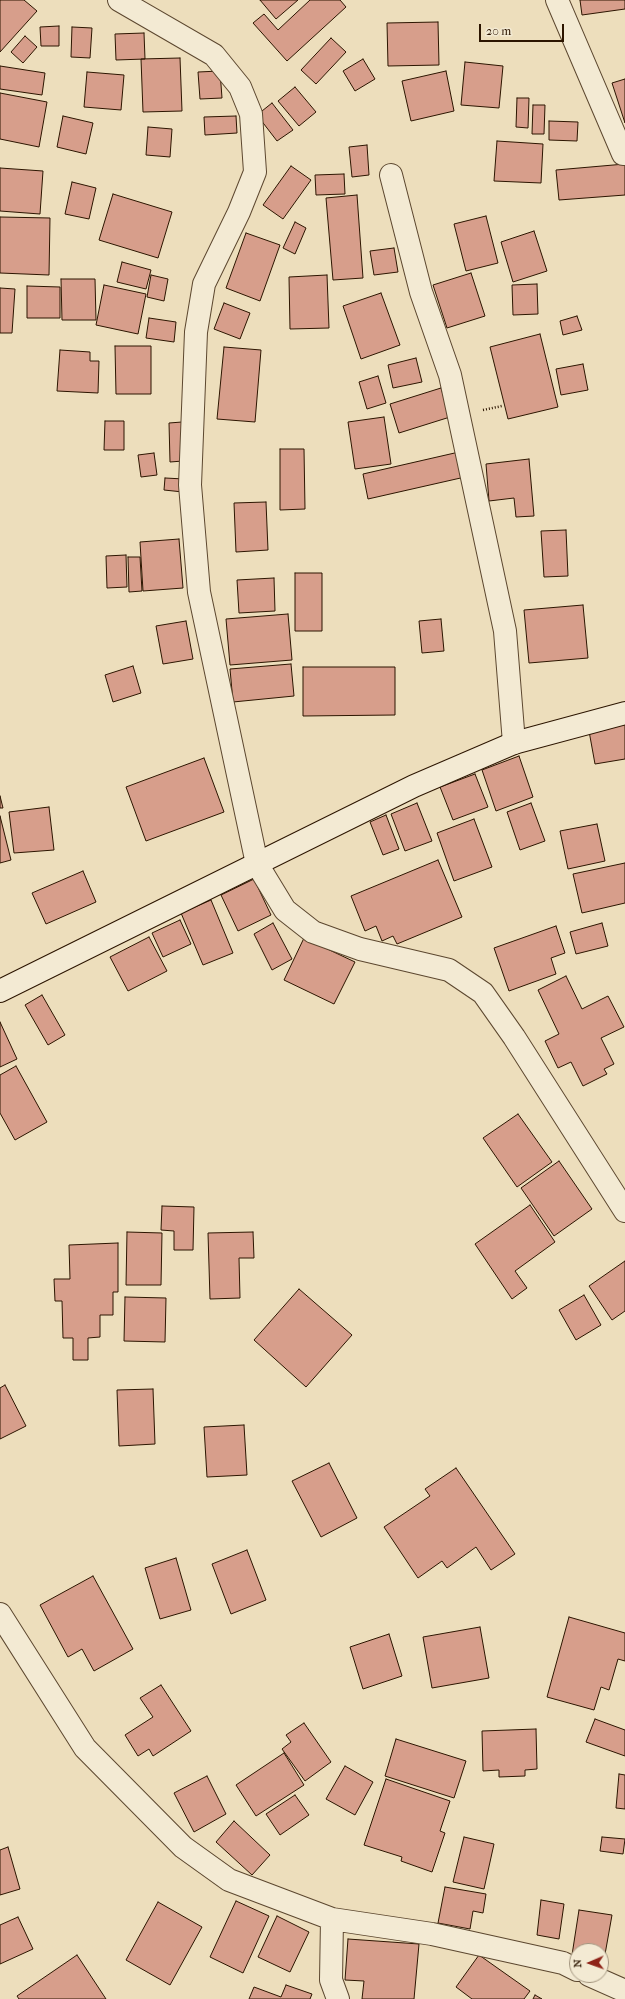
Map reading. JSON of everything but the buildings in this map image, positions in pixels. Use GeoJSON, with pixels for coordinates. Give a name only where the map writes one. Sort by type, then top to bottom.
{"type":"FeatureCollection","features":[{"type":"Feature","properties":{"kind":"street"},"geometry":{"type":"LineString","coordinates":[[119,0],[214,55],[240,87],[251,114],[255,172],[239,212],[204,284],[197,325],[190,485],[199,592],[257,864],[285,910],[313,932],[360,948],[449,970],[483,993],[523,1051],[625,1211]]}},
{"type":"Feature","properties":{"kind":"street"},"geometry":{"type":"LineString","coordinates":[[557,0],[623,154],[625,154]]}},
{"type":"Feature","properties":{"kind":"street"},"geometry":{"type":"LineString","coordinates":[[391,175],[420,292],[450,375],[505,631],[514,743]]}},
{"type":"Feature","properties":{"kind":"street"},"geometry":{"type":"LineString","coordinates":[[0,991],[414,786],[514,743],[625,713]]}},
{"type":"Feature","properties":{"kind":"street"},"geometry":{"type":"LineString","coordinates":[[0,1614],[85,1748],[183,1847],[229,1880],[332,1919],[432,1934],[563,1963],[569,1966]]}},
{"type":"Feature","properties":{"kind":"street"},"geometry":{"type":"LineString","coordinates":[[332,1919],[331,1980],[338,1999]]}},
{"type":"Feature","properties":{"kind":"street"},"geometry":{"type":"LineString","coordinates":[[606,1983],[625,1992]]}}]}
